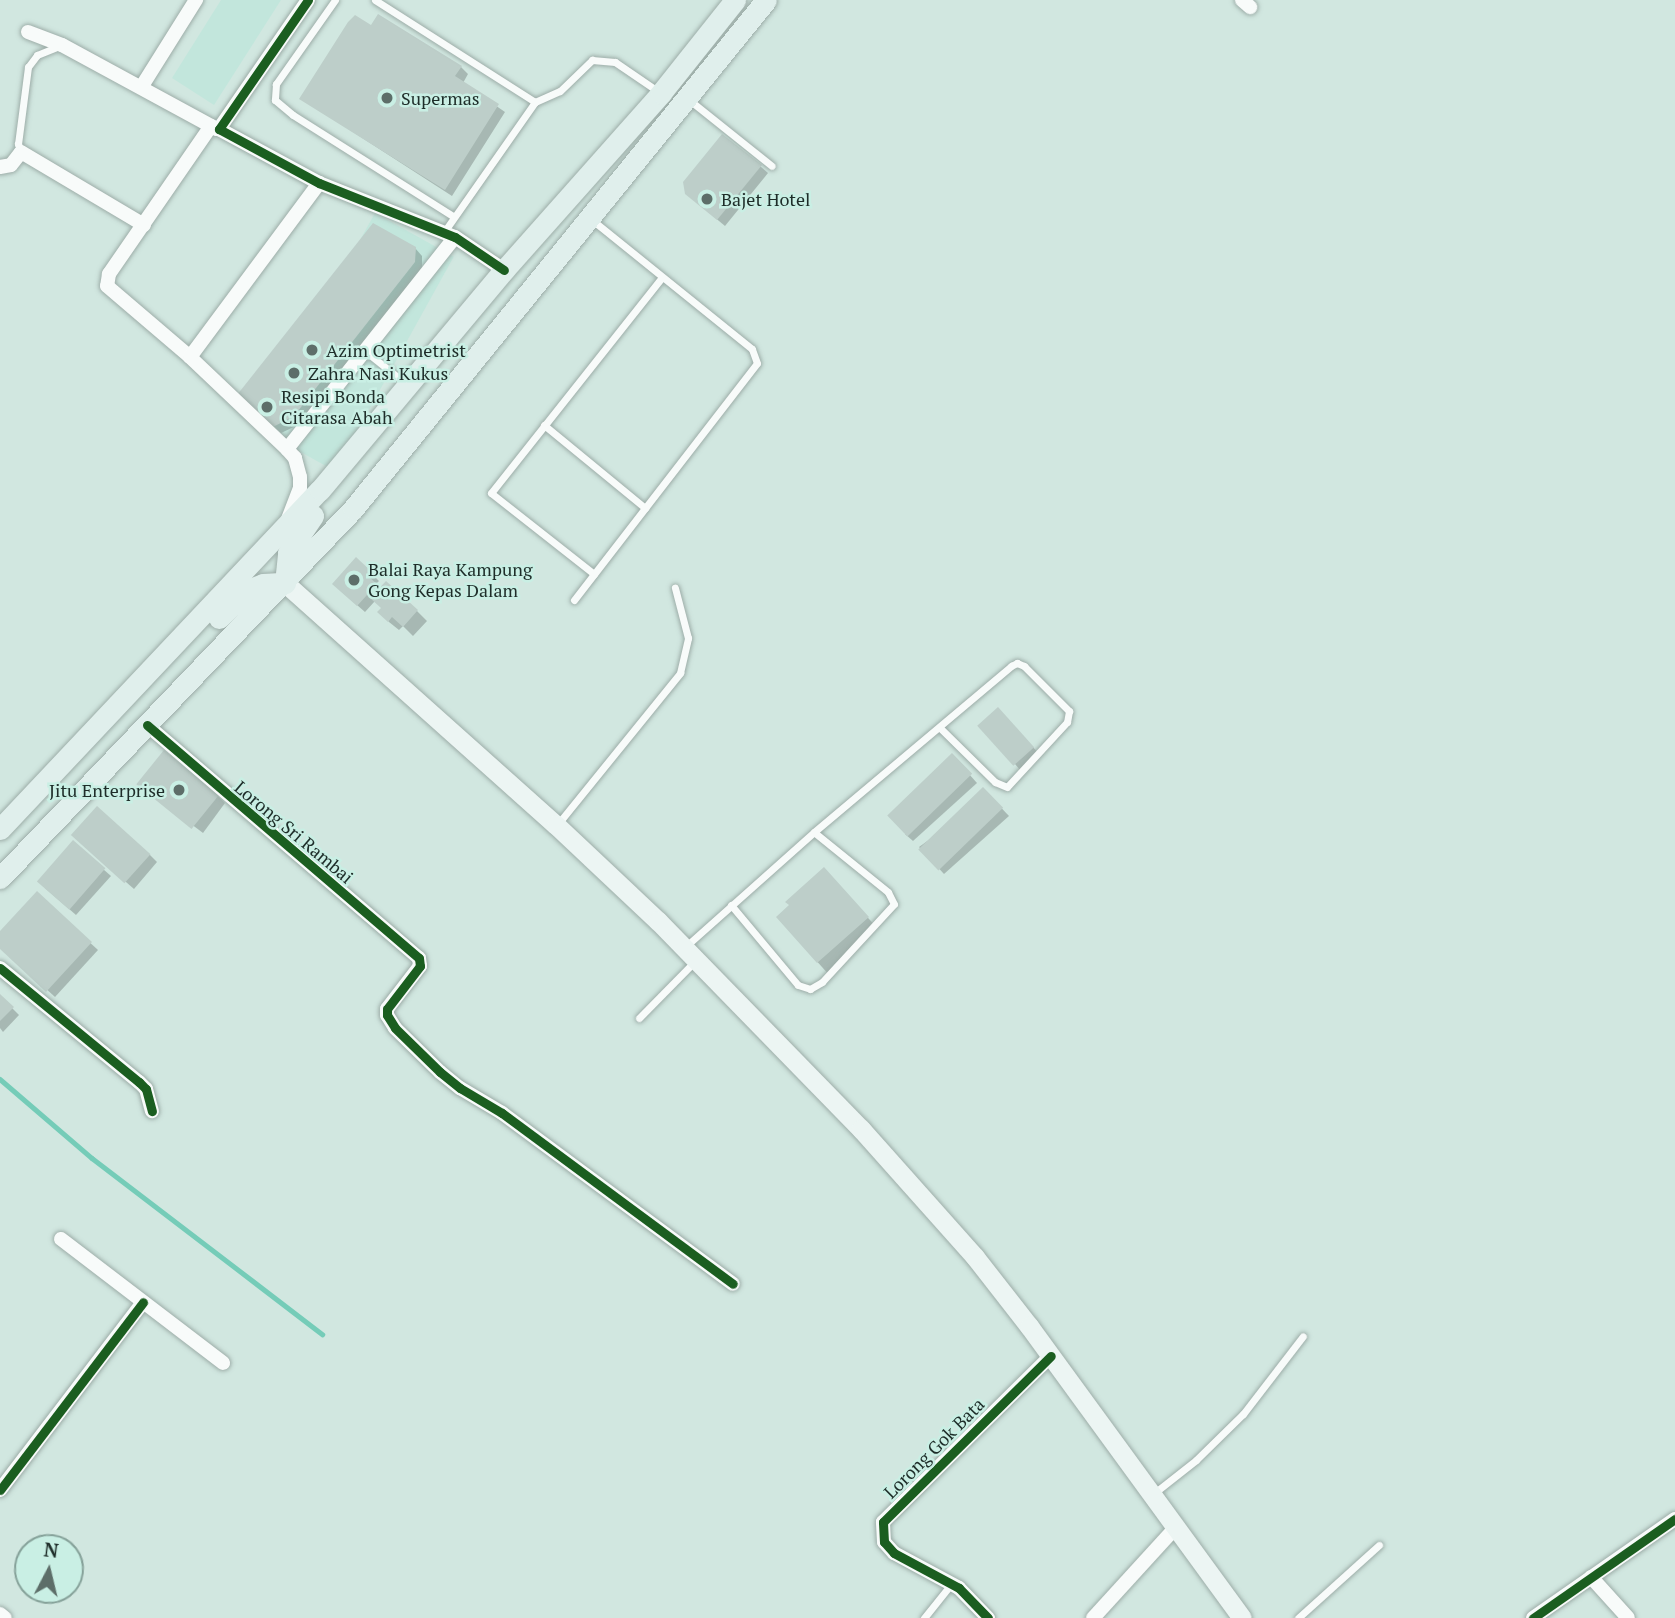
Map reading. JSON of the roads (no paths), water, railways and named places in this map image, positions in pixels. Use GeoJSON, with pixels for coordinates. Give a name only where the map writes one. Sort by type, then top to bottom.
{"type":"FeatureCollection","features":[{"type":"Feature","properties":{"kind":"main road"},"geometry":{"type":"LineString","coordinates":[[0,829],[284,530],[504,270],[661,93],[735,0]]}},
{"type":"Feature","properties":{"kind":"main road"},"geometry":{"type":"LineString","coordinates":[[0,878],[353,509],[766,0]]}},
{"type":"Feature","properties":{"kind":"main road"},"geometry":{"type":"LineString","coordinates":[[285,583],[288,553],[303,527],[362,457],[372,428]]}},
{"type":"Feature","properties":{"kind":"main road"},"geometry":{"type":"LineString","coordinates":[[137,684],[174,661],[250,589],[262,584],[285,583],[556,825],[691,953],[906,1179],[979,1262],[1051,1356],[1242,1618]]}},
{"type":"Feature","properties":{"kind":"street"},"geometry":{"type":"LineString","coordinates":[[142,86],[195,0]]}},
{"type":"Feature","properties":{"kind":"street"},"geometry":{"type":"LineString","coordinates":[[284,530],[300,488],[299,467],[286,449],[190,357],[110,290],[109,274],[308,0]]}},
{"type":"Feature","properties":{"kind":"street"},"geometry":{"type":"LineString","coordinates":[[28,32],[62,45],[142,86],[319,183],[450,235],[490,258],[504,270]]}},
{"type":"Feature","properties":{"kind":"street"},"geometry":{"type":"LineString","coordinates":[[0,167],[11,165],[22,152],[144,225]]}},
{"type":"Feature","properties":{"kind":"street"},"geometry":{"type":"LineString","coordinates":[[190,357],[319,183]]}},
{"type":"Feature","properties":{"kind":"street"},"geometry":{"type":"LineString","coordinates":[[286,449],[365,351],[450,235]]}},
{"type":"Feature","properties":{"kind":"street","name":"Lorong Sri Rambai"},"geometry":{"type":"LineString","coordinates":[[147,725],[421,961],[387,1009],[389,1021],[395,1028],[460,1088],[502,1113],[733,1284]]}},
{"type":"Feature","properties":{"kind":"street"},"geometry":{"type":"LineString","coordinates":[[0,968],[139,1082],[146,1089],[152,1111]]}},
{"type":"Feature","properties":{"kind":"street"},"geometry":{"type":"LineString","coordinates":[[61,1239],[223,1363]]}},
{"type":"Feature","properties":{"kind":"street"},"geometry":{"type":"LineString","coordinates":[[0,1490],[143,1302]]}},
{"type":"Feature","properties":{"kind":"street","name":"Lorong Gok Bata"},"geometry":{"type":"LineString","coordinates":[[988,1618],[952,1583],[894,1553],[884,1542],[883,1522],[1051,1356]]}},
{"type":"Feature","properties":{"kind":"street"},"geometry":{"type":"LineString","coordinates":[[1533,1618],[1675,1520]]}},
{"type":"Feature","properties":{"kind":"street"},"geometry":{"type":"LineString","coordinates":[[1093,1618],[1176,1527]]}},
{"type":"Feature","properties":{"kind":"street"},"geometry":{"type":"LineString","coordinates":[[1591,1577],[1628,1618]]}},
{"type":"Feature","properties":{"kind":"street"},"geometry":{"type":"LineString","coordinates":[[0,1614],[5,1618]]}},
{"type":"Feature","properties":{"kind":"lane"},"geometry":{"type":"LineString","coordinates":[[335,0],[276,84],[275,100],[292,115],[453,216]]}},
{"type":"Feature","properties":{"kind":"lane"},"geometry":{"type":"LineString","coordinates":[[375,0],[535,102]]}},
{"type":"Feature","properties":{"kind":"lane"},"geometry":{"type":"LineString","coordinates":[[22,152],[18,145],[28,67],[37,55],[62,45]]}},
{"type":"Feature","properties":{"kind":"lane"},"geometry":{"type":"LineString","coordinates":[[450,235],[453,216],[535,102],[560,91],[592,60],[615,62],[661,93]]}},
{"type":"Feature","properties":{"kind":"lane"},"geometry":{"type":"LineString","coordinates":[[687,98],[772,166]]}},
{"type":"Feature","properties":{"kind":"lane"},"geometry":{"type":"LineString","coordinates":[[574,600],[757,363],[752,349],[589,218]]}},
{"type":"Feature","properties":{"kind":"lane"},"geometry":{"type":"LineString","coordinates":[[594,574],[491,493],[662,276]]}},
{"type":"Feature","properties":{"kind":"lane"},"geometry":{"type":"LineString","coordinates":[[365,351],[408,385]]}},
{"type":"Feature","properties":{"kind":"lane"},"geometry":{"type":"LineString","coordinates":[[544,425],[645,508]]}},
{"type":"Feature","properties":{"kind":"lane"},"geometry":{"type":"LineString","coordinates":[[556,825],[680,673],[688,638],[675,589]]}},
{"type":"Feature","properties":{"kind":"lane"},"geometry":{"type":"LineString","coordinates":[[639,1018],[731,905],[814,832],[939,727],[1017,663],[1024,666],[1069,711],[1067,722],[1007,788],[995,782],[939,727]]}},
{"type":"Feature","properties":{"kind":"lane"},"geometry":{"type":"LineString","coordinates":[[731,905],[798,985],[810,989],[822,982],[894,904],[888,892],[814,832]]}},
{"type":"Feature","properties":{"kind":"lane"},"geometry":{"type":"LineString","coordinates":[[1152,1495],[1196,1460],[1243,1414],[1303,1336]]}},
{"type":"Feature","properties":{"kind":"lane"},"geometry":{"type":"LineString","coordinates":[[1298,1618],[1379,1545]]}},
{"type":"Feature","properties":{"kind":"lane"},"geometry":{"type":"LineString","coordinates":[[924,1618],[952,1583]]}},
{"type":"Feature","properties":{"kind":"waterway"},"geometry":{"type":"LineString","coordinates":[[0,1079],[92,1158],[322,1334]]}},
{"type":"Feature","properties":{"kind":"place","name":"Supermas"},"geometry":{"type":"Point","coordinates":[387,98]}},
{"type":"Feature","properties":{"kind":"place","name":"Bajet Hotel"},"geometry":{"type":"Point","coordinates":[707,199]}},
{"type":"Feature","properties":{"kind":"place","name":"Azim Optimetrist"},"geometry":{"type":"Point","coordinates":[312,350]}},
{"type":"Feature","properties":{"kind":"place","name":"Zahra Nasi Kukus"},"geometry":{"type":"Point","coordinates":[294,373]}},
{"type":"Feature","properties":{"kind":"place","name":"Resipi Bonda Citarasa Abah"},"geometry":{"type":"Point","coordinates":[267,407]}},
{"type":"Feature","properties":{"kind":"place","name":"Balai Raya Kampung Gong Kepas Dalam"},"geometry":{"type":"Point","coordinates":[354,580]}},
{"type":"Feature","properties":{"kind":"place","name":"Jitu Enterprise"},"geometry":{"type":"Point","coordinates":[179,790]}}]}
